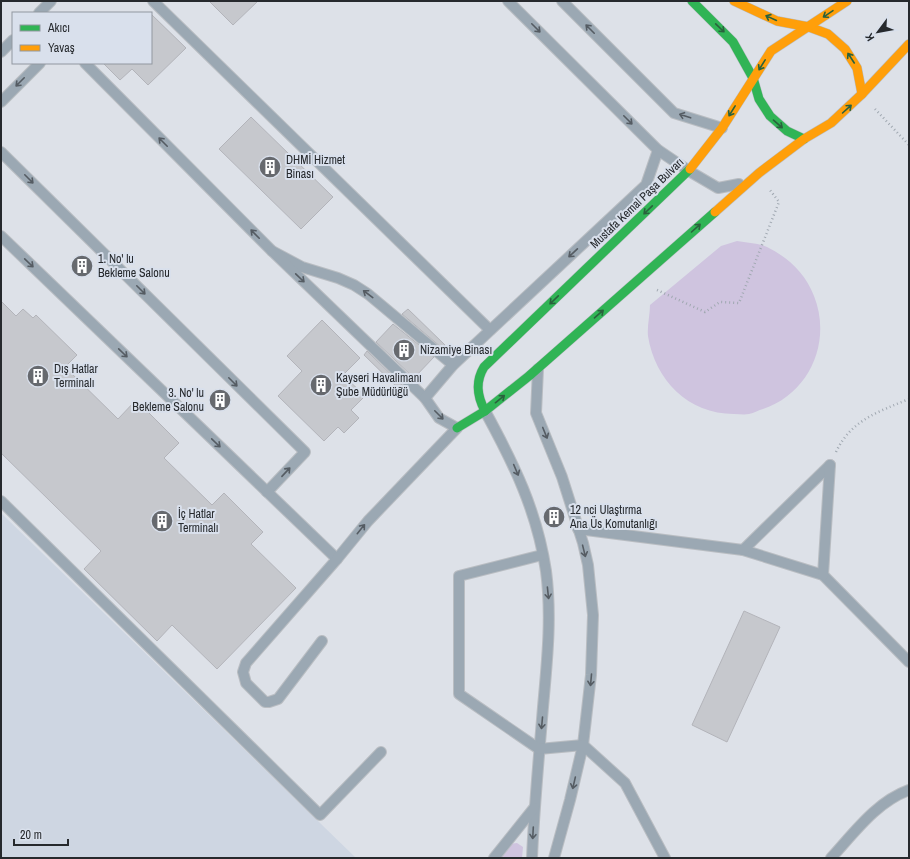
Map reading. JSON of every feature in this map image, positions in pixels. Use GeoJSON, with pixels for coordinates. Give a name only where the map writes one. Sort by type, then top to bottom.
{"type":"FeatureCollection","features":[{"type":"Feature","properties":{"kind":"main road"},"geometry":{"type":"LineString","coordinates":[[692,1],[733,42],[753,78],[759,99],[770,116],[787,131],[804,139]]}},
{"type":"Feature","properties":{"kind":"main road"},"geometry":{"type":"LineString","coordinates":[[734,1],[777,21],[809,26],[828,34],[845,48],[857,68],[862,94]]}},
{"type":"Feature","properties":{"kind":"main road","name":"Mustafa Kemal Paşa Bulvarı"},"geometry":{"type":"LineString","coordinates":[[485,411],[477,394],[476,386],[480,373],[484,367],[689,171],[722,128],[771,51],[847,1]]}},
{"type":"Feature","properties":{"kind":"main road"},"geometry":{"type":"LineString","coordinates":[[456,428],[485,411],[538,368],[759,173],[804,139],[831,123],[862,94],[909,44]]}},
{"type":"Feature","properties":{"kind":"lane"},"geometry":{"type":"LineString","coordinates":[[40,12],[51,1]]}},
{"type":"Feature","properties":{"kind":"lane"},"geometry":{"type":"LineString","coordinates":[[153,1],[490,330]]}},
{"type":"Feature","properties":{"kind":"lane"},"geometry":{"type":"LineString","coordinates":[[508,1],[658,150],[718,188],[747,183]]}},
{"type":"Feature","properties":{"kind":"lane"},"geometry":{"type":"LineString","coordinates":[[562,1],[674,113],[722,128]]}},
{"type":"Feature","properties":{"kind":"lane"},"geometry":{"type":"LineString","coordinates":[[1,52],[12,41]]}},
{"type":"Feature","properties":{"kind":"lane"},"geometry":{"type":"LineString","coordinates":[[1,102],[39,64]]}},
{"type":"Feature","properties":{"kind":"lane"},"geometry":{"type":"LineString","coordinates":[[86,64],[272,251],[425,398],[440,418],[456,428],[368,520],[337,559],[246,662],[243,672],[246,683],[265,702],[278,699],[322,641]]}},
{"type":"Feature","properties":{"kind":"lane"},"geometry":{"type":"LineString","coordinates":[[425,398],[453,365],[646,185],[658,150]]}},
{"type":"Feature","properties":{"kind":"lane"},"geometry":{"type":"LineString","coordinates":[[1,152],[305,452],[267,492]]}},
{"type":"Feature","properties":{"kind":"lane"},"geometry":{"type":"LineString","coordinates":[[1,236],[337,559]]}},
{"type":"Feature","properties":{"kind":"lane"},"geometry":{"type":"LineString","coordinates":[[272,251],[302,267],[338,278],[354,285],[368,294],[453,365]]}},
{"type":"Feature","properties":{"kind":"lane"},"geometry":{"type":"LineString","coordinates":[[538,368],[536,413],[562,477],[578,529],[588,565],[593,615],[591,676],[583,746],[554,858]]}},
{"type":"Feature","properties":{"kind":"lane"},"geometry":{"type":"LineString","coordinates":[[485,411],[513,464],[533,516],[542,554],[549,600],[549,629],[534,808],[532,858]]}},
{"type":"Feature","properties":{"kind":"lane"},"geometry":{"type":"LineString","coordinates":[[744,550],[830,465]]}},
{"type":"Feature","properties":{"kind":"lane"},"geometry":{"type":"LineString","coordinates":[[823,575],[830,465]]}},
{"type":"Feature","properties":{"kind":"lane"},"geometry":{"type":"LineString","coordinates":[[1,502],[320,815],[381,752]]}},
{"type":"Feature","properties":{"kind":"lane"},"geometry":{"type":"LineString","coordinates":[[578,529],[744,550],[823,575],[909,662]]}},
{"type":"Feature","properties":{"kind":"lane"},"geometry":{"type":"LineString","coordinates":[[542,554],[459,576],[459,694],[539,749],[583,746],[625,783],[664,858]]}},
{"type":"Feature","properties":{"kind":"lane"},"geometry":{"type":"LineString","coordinates":[[831,858],[882,805],[909,790]]}},
{"type":"Feature","properties":{"kind":"lane"},"geometry":{"type":"LineString","coordinates":[[494,858],[534,808]]}},
{"type":"Feature","properties":{"kind":"path"},"geometry":{"type":"LineString","coordinates":[[862,94],[909,145]]}},
{"type":"Feature","properties":{"kind":"path"},"geometry":{"type":"LineString","coordinates":[[638,280],[704,312],[720,302],[738,303],[779,202],[759,173]]}},
{"type":"Feature","properties":{"kind":"path"},"geometry":{"type":"LineString","coordinates":[[830,465],[842,440],[858,423],[871,415],[909,399]]}},
{"type":"Feature","properties":{"kind":"shaded area"},"geometry":{"type":"Polygon","coordinates":[[[737,241],[767,247],[789,261],[806,280],[814,296],[819,313],[820,330],[818,347],[813,363],[805,378],[793,391],[779,401],[749,414],[717,412],[702,408],[688,401],[676,392],[658,367],[648,336],[650,305],[721,246],[737,241]]]}},
{"type":"Feature","properties":{"kind":"shaded area"},"geometry":{"type":"Polygon","coordinates":[[[1,513],[355,857],[1,858],[1,513]]]}},
{"type":"Feature","properties":{"kind":"shaded area"},"geometry":{"type":"Polygon","coordinates":[[[517,843],[523,847],[522,858],[497,858],[509,844],[517,843]]]}},
{"type":"Feature","properties":{"kind":"building"},"geometry":{"type":"Polygon","coordinates":[[[209,1],[258,1],[233,25],[209,1]]]}},
{"type":"Feature","properties":{"kind":"building"},"geometry":{"type":"Polygon","coordinates":[[[152,15],[186,48],[148,85],[132,69],[120,80],[104,64],[152,64],[152,15]]]}},
{"type":"Feature","properties":{"kind":"building","name":"DHMİ Hizmet Binası"},"geometry":{"type":"Polygon","coordinates":[[[251,117],[333,197],[301,229],[219,149],[251,117]]]}},
{"type":"Feature","properties":{"kind":"building","name":"İç Hatlar Terminalı"},"geometry":{"type":"Polygon","coordinates":[[[1,301],[16,316],[23,309],[33,318],[36,315],[77,355],[65,367],[118,419],[136,400],[179,443],[164,458],[212,505],[224,493],[263,532],[251,544],[296,588],[217,669],[172,625],[157,641],[84,569],[101,551],[1,453],[1,301]]]}},
{"type":"Feature","properties":{"kind":"building"},"geometry":{"type":"Polygon","coordinates":[[[408,309],[445,345],[442,348],[402,314],[408,309]]]}},
{"type":"Feature","properties":{"kind":"building","name":"Kayseri Havalimanı Şube Müdürlüğü"},"geometry":{"type":"Polygon","coordinates":[[[322,320],[360,358],[343,375],[365,396],[351,410],[359,418],[344,433],[338,427],[324,441],[278,396],[302,371],[287,356],[322,320]]]}},
{"type":"Feature","properties":{"kind":"building"},"geometry":{"type":"Polygon","coordinates":[[[393,324],[434,357],[414,378],[376,342],[393,324]]]}},
{"type":"Feature","properties":{"kind":"building"},"geometry":{"type":"Polygon","coordinates":[[[367,351],[405,388],[401,391],[364,355],[367,351]]]}},
{"type":"Feature","properties":{"kind":"building"},"geometry":{"type":"Polygon","coordinates":[[[744,611],[780,627],[727,742],[692,725],[744,611]]]}},
{"type":"Feature","properties":{"kind":"traffic: fast"},"geometry":{"type":"LineString","coordinates":[[692,1],[733,42],[753,78],[759,99],[770,116],[787,131],[804,139]]}},
{"type":"Feature","properties":{"kind":"traffic: fast"},"geometry":{"type":"LineString","coordinates":[[485,411],[480,400],[478,389],[479,378],[484,367],[690,169]]}},
{"type":"Feature","properties":{"kind":"traffic: fast"},"geometry":{"type":"LineString","coordinates":[[457,428],[485,411],[529,376],[715,212]]}},
{"type":"Feature","properties":{"kind":"traffic: slow"},"geometry":{"type":"LineString","coordinates":[[734,1],[777,21],[809,27],[828,34],[845,49],[857,68],[862,94]]}},
{"type":"Feature","properties":{"kind":"traffic: slow"},"geometry":{"type":"LineString","coordinates":[[690,169],[722,128],[771,51],[847,1]]}},
{"type":"Feature","properties":{"kind":"traffic: slow"},"geometry":{"type":"LineString","coordinates":[[715,212],[759,173],[804,139],[831,123],[862,94],[909,44]]}},
{"type":"Feature","properties":{"kind":"place","name":"DHMİ Hizmet Binası"},"geometry":{"type":"Point","coordinates":[270,167]}},
{"type":"Feature","properties":{"kind":"place","name":"1. No' lu Bekleme Salonu"},"geometry":{"type":"Point","coordinates":[82,266]}},
{"type":"Feature","properties":{"kind":"place","name":"Nizamiye Binası"},"geometry":{"type":"Point","coordinates":[404,350]}},
{"type":"Feature","properties":{"kind":"place","name":"Dış Hatlar Terminalı"},"geometry":{"type":"Point","coordinates":[38,376]}},
{"type":"Feature","properties":{"kind":"place","name":"Kayseri Havalimanı Şube Müdürlüğü"},"geometry":{"type":"Point","coordinates":[321,385]}},
{"type":"Feature","properties":{"kind":"place","name":"3. No' lu Bekleme Salonu"},"geometry":{"type":"Point","coordinates":[220,400]}},
{"type":"Feature","properties":{"kind":"place","name":"12 nci Ulaştırma Ana Üs Komutanlığı"},"geometry":{"type":"Point","coordinates":[554,517]}},
{"type":"Feature","properties":{"kind":"place","name":"İç Hatlar Terminalı"},"geometry":{"type":"Point","coordinates":[162,521]}}]}
